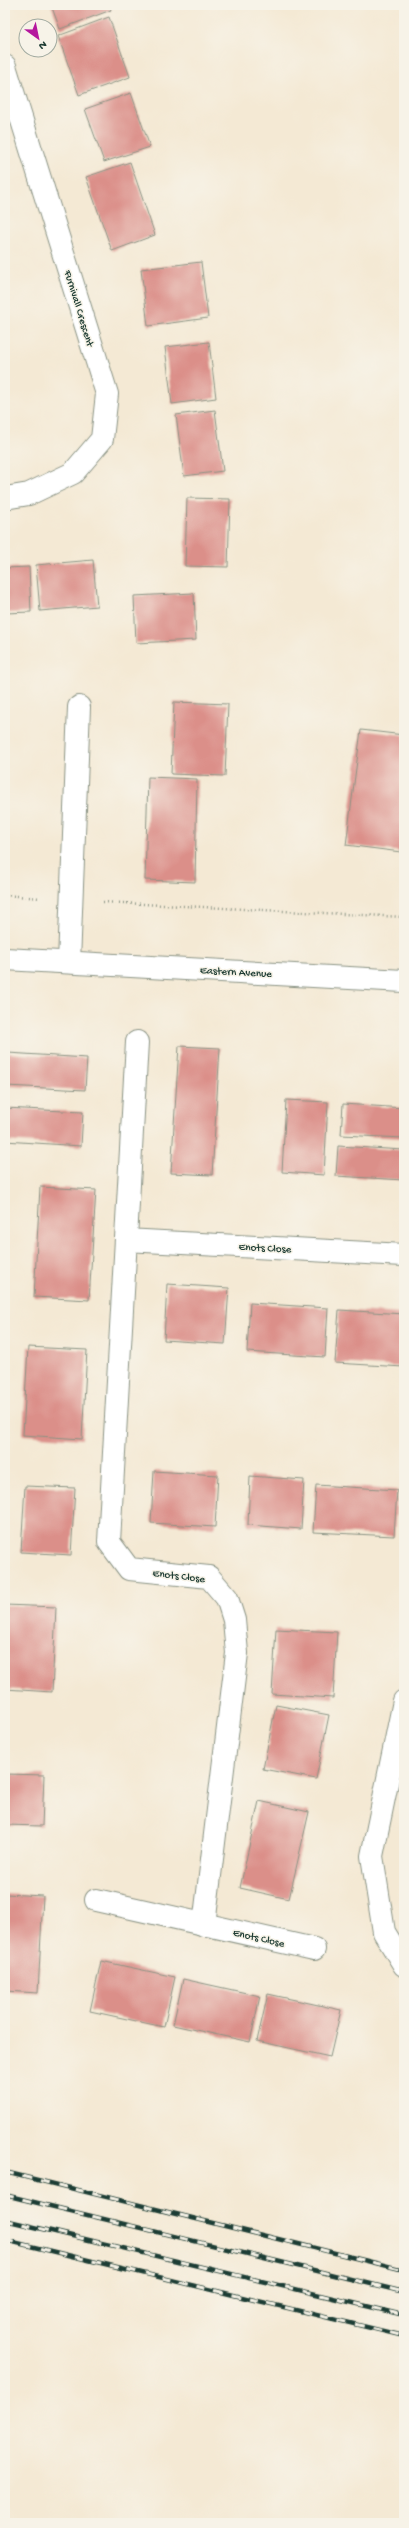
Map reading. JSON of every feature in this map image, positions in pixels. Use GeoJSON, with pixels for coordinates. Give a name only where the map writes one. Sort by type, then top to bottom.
{"type":"FeatureCollection","features":[{"type":"Feature","properties":{"kind":"main road","name":"Furnivall Crescent"},"geometry":{"type":"LineString","coordinates":[[5,66],[107,394],[102,439],[73,473],[30,494],[5,498]]}},
{"type":"Feature","properties":{"kind":"main road"},"geometry":{"type":"LineString","coordinates":[[69,962],[70,901],[79,707]]}},
{"type":"Feature","properties":{"kind":"main road","name":"Eastern Avenue"},"geometry":{"type":"LineString","coordinates":[[5,959],[404,981]]}},
{"type":"Feature","properties":{"kind":"main road","name":"Enots Close"},"geometry":{"type":"LineString","coordinates":[[137,1042],[110,1542],[129,1569],[209,1577],[227,1598],[234,1620],[237,1653],[204,1925]]}},
{"type":"Feature","properties":{"kind":"main road","name":"Enots Close"},"geometry":{"type":"LineString","coordinates":[[126,1240],[404,1254]]}},
{"type":"Feature","properties":{"kind":"main road"},"geometry":{"type":"LineString","coordinates":[[404,1701],[372,1856],[384,1932],[404,1965]]}},
{"type":"Feature","properties":{"kind":"main road","name":"Enots Close"},"geometry":{"type":"LineString","coordinates":[[96,1900],[314,1949]]}},
{"type":"Feature","properties":{"kind":"path"},"geometry":{"type":"LineString","coordinates":[[5,895],[70,901],[404,917]]}},
{"type":"Feature","properties":{"kind":"building"},"geometry":{"type":"Polygon","coordinates":[[[51,5],[109,5],[111,10],[60,29],[58,18],[56,18],[51,5]]]}},
{"type":"Feature","properties":{"kind":"building"},"geometry":{"type":"Polygon","coordinates":[[[109,17],[130,77],[79,95],[58,36],[109,17]]]}},
{"type":"Feature","properties":{"kind":"building"},"geometry":{"type":"Polygon","coordinates":[[[131,93],[150,147],[104,162],[85,109],[131,93]]]}},
{"type":"Feature","properties":{"kind":"building"},"geometry":{"type":"Polygon","coordinates":[[[130,162],[155,235],[112,251],[86,177],[130,162]]]}},
{"type":"Feature","properties":{"kind":"building"},"geometry":{"type":"Polygon","coordinates":[[[201,262],[208,318],[148,326],[141,269],[201,262]]]}},
{"type":"Feature","properties":{"kind":"building"},"geometry":{"type":"Polygon","coordinates":[[[209,342],[216,398],[172,404],[165,347],[209,342]]]}},
{"type":"Feature","properties":{"kind":"building"},"geometry":{"type":"Polygon","coordinates":[[[215,410],[223,471],[184,476],[176,415],[215,410]]]}},
{"type":"Feature","properties":{"kind":"building"},"geometry":{"type":"Polygon","coordinates":[[[187,498],[230,499],[228,567],[185,566],[187,498]]]}},
{"type":"Feature","properties":{"kind":"building"},"geometry":{"type":"Polygon","coordinates":[[[93,560],[97,606],[40,611],[36,565],[93,560]]]}},
{"type":"Feature","properties":{"kind":"building"},"geometry":{"type":"Polygon","coordinates":[[[29,567],[31,612],[5,613],[5,568],[29,567]]]}},
{"type":"Feature","properties":{"kind":"building"},"geometry":{"type":"Polygon","coordinates":[[[194,593],[196,640],[136,643],[134,596],[194,593]]]}},
{"type":"Feature","properties":{"kind":"building"},"geometry":{"type":"Polygon","coordinates":[[[174,702],[228,704],[225,776],[171,774],[174,702]]]}},
{"type":"Feature","properties":{"kind":"building"},"geometry":{"type":"Polygon","coordinates":[[[361,730],[404,735],[404,824],[401,852],[346,845],[361,730]]]}},
{"type":"Feature","properties":{"kind":"building"},"geometry":{"type":"Polygon","coordinates":[[[148,777],[197,779],[195,882],[145,880],[148,777]]]}},
{"type":"Feature","properties":{"kind":"building"},"geometry":{"type":"Polygon","coordinates":[[[179,1046],[220,1048],[212,1175],[171,1173],[179,1046]]]}},
{"type":"Feature","properties":{"kind":"building"},"geometry":{"type":"Polygon","coordinates":[[[8,1053],[87,1058],[85,1090],[6,1086],[8,1053]]]}},
{"type":"Feature","properties":{"kind":"building"},"geometry":{"type":"Polygon","coordinates":[[[286,1100],[328,1102],[324,1175],[282,1172],[286,1100]]]}},
{"type":"Feature","properties":{"kind":"building"},"geometry":{"type":"Polygon","coordinates":[[[343,1104],[404,1108],[404,1138],[341,1135],[343,1104]]]}},
{"type":"Feature","properties":{"kind":"building"},"geometry":{"type":"Polygon","coordinates":[[[5,1108],[83,1112],[81,1146],[5,1141],[5,1108]]]}},
{"type":"Feature","properties":{"kind":"building"},"geometry":{"type":"Polygon","coordinates":[[[338,1146],[404,1150],[404,1180],[336,1176],[338,1146]]]}},
{"type":"Feature","properties":{"kind":"building"},"geometry":{"type":"Polygon","coordinates":[[[40,1187],[96,1190],[89,1300],[34,1297],[40,1187]]]}},
{"type":"Feature","properties":{"kind":"building"},"geometry":{"type":"Polygon","coordinates":[[[167,1284],[229,1288],[225,1344],[164,1340],[167,1284]]]}},
{"type":"Feature","properties":{"kind":"building"},"geometry":{"type":"Polygon","coordinates":[[[250,1303],[328,1308],[325,1357],[247,1352],[250,1303]]]}},
{"type":"Feature","properties":{"kind":"building"},"geometry":{"type":"Polygon","coordinates":[[[339,1310],[404,1314],[404,1367],[335,1363],[339,1310]]]}},
{"type":"Feature","properties":{"kind":"building"},"geometry":{"type":"Polygon","coordinates":[[[28,1347],[87,1350],[82,1439],[23,1435],[28,1347]]]}},
{"type":"Feature","properties":{"kind":"building"},"geometry":{"type":"Polygon","coordinates":[[[154,1471],[218,1475],[215,1527],[151,1523],[154,1471]]]}},
{"type":"Feature","properties":{"kind":"building"},"geometry":{"type":"Polygon","coordinates":[[[250,1476],[304,1480],[301,1529],[248,1525],[250,1476]]]}},
{"type":"Feature","properties":{"kind":"building"},"geometry":{"type":"Polygon","coordinates":[[[316,1485],[397,1490],[394,1536],[313,1532],[316,1485]]]}},
{"type":"Feature","properties":{"kind":"building"},"geometry":{"type":"Polygon","coordinates":[[[25,1486],[75,1488],[71,1555],[21,1552],[25,1486]]]}},
{"type":"Feature","properties":{"kind":"building"},"geometry":{"type":"Polygon","coordinates":[[[5,1605],[56,1607],[52,1692],[5,1689],[5,1605]]]}},
{"type":"Feature","properties":{"kind":"building"},"geometry":{"type":"Polygon","coordinates":[[[276,1629],[337,1632],[333,1698],[272,1694],[276,1629]]]}},
{"type":"Feature","properties":{"kind":"building"},"geometry":{"type":"Polygon","coordinates":[[[276,1705],[329,1715],[316,1779],[263,1769],[276,1705]]]}},
{"type":"Feature","properties":{"kind":"building"},"geometry":{"type":"Polygon","coordinates":[[[5,1774],[44,1775],[42,1826],[5,1825],[5,1774]]]}},
{"type":"Feature","properties":{"kind":"building"},"geometry":{"type":"Polygon","coordinates":[[[259,1801],[309,1812],[289,1899],[240,1888],[259,1801]]]}},
{"type":"Feature","properties":{"kind":"building"},"geometry":{"type":"Polygon","coordinates":[[[5,1894],[43,1896],[38,1993],[5,1991],[5,1894]]]}},
{"type":"Feature","properties":{"kind":"building"},"geometry":{"type":"Polygon","coordinates":[[[101,1961],[175,1977],[164,2027],[90,2011],[101,1961]]]}},
{"type":"Feature","properties":{"kind":"building"},"geometry":{"type":"Polygon","coordinates":[[[183,1979],[260,1996],[250,2042],[173,2025],[183,1979]]]}},
{"type":"Feature","properties":{"kind":"building"},"geometry":{"type":"Polygon","coordinates":[[[268,1994],[341,2010],[330,2057],[257,2041],[268,1994]]]}},
{"type":"Feature","properties":{"kind":"railway"},"geometry":{"type":"LineString","coordinates":[[5,2172],[404,2270]]}},
{"type":"Feature","properties":{"kind":"railway"},"geometry":{"type":"LineString","coordinates":[[5,2195],[404,2292]]}},
{"type":"Feature","properties":{"kind":"railway"},"geometry":{"type":"LineString","coordinates":[[5,2220],[404,2315]]}},
{"type":"Feature","properties":{"kind":"railway"},"geometry":{"type":"LineString","coordinates":[[5,2240],[404,2336]]}}]}
